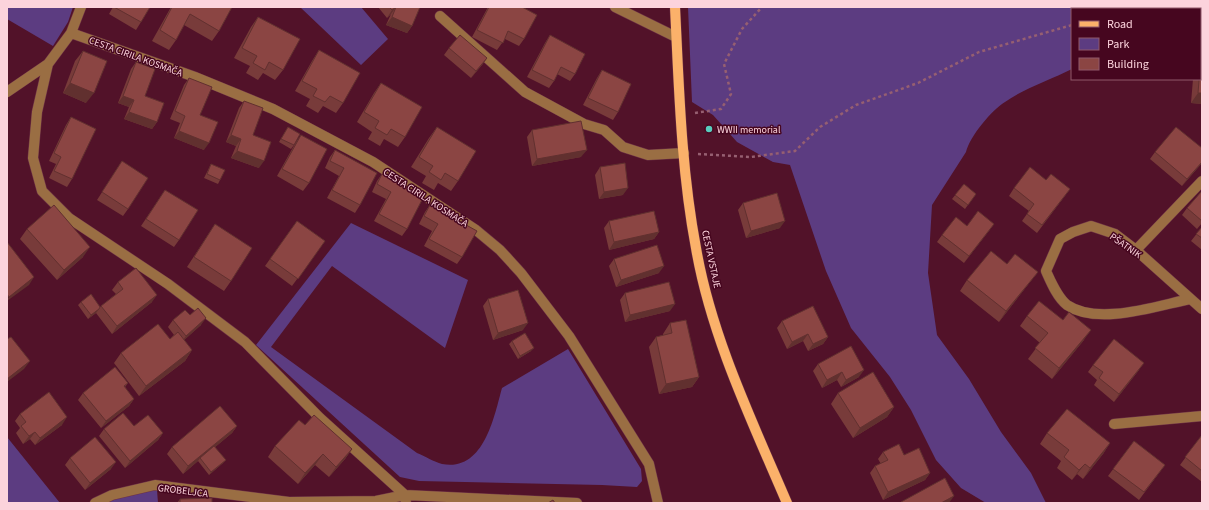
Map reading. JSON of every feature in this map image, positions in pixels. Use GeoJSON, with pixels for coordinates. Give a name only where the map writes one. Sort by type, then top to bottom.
{"type":"FeatureCollection","features":[{"type":"Feature","properties":{"kind":"main road","name":"CESTA VSTAJE"},"geometry":{"type":"LineString","coordinates":[[675,7],[684,153],[696,248],[714,320],[736,380],[787,503]]}},
{"type":"Feature","properties":{"kind":"street"},"geometry":{"type":"LineString","coordinates":[[7,92],[48,64],[71,33],[81,7]]}},
{"type":"Feature","properties":{"kind":"street"},"geometry":{"type":"LineString","coordinates":[[615,7],[676,37]]}},
{"type":"Feature","properties":{"kind":"street"},"geometry":{"type":"LineString","coordinates":[[440,16],[525,92],[584,124],[604,130],[623,147],[648,155],[684,153]]}},
{"type":"Feature","properties":{"kind":"street","name":"CESTA CIRILA KOSMAČA"},"geometry":{"type":"LineString","coordinates":[[71,33],[195,78],[273,110],[373,162],[476,230],[500,250],[521,273],[569,336],[649,464],[658,503]]}},
{"type":"Feature","properties":{"kind":"street"},"geometry":{"type":"LineString","coordinates":[[48,64],[37,112],[33,158],[42,191],[69,218],[168,284],[245,342],[320,418],[406,499]]}},
{"type":"Feature","properties":{"kind":"street"},"geometry":{"type":"LineString","coordinates":[[1136,250],[1202,180]]}},
{"type":"Feature","properties":{"kind":"street","name":"PŠATNIK"},"geometry":{"type":"LineString","coordinates":[[1190,299],[1109,315],[1083,312],[1066,304],[1053,287],[1046,271],[1060,239],[1073,232],[1091,226],[1115,234],[1136,250],[1202,309]]}},
{"type":"Feature","properties":{"kind":"street"},"geometry":{"type":"LineString","coordinates":[[1114,424],[1202,416]]}},
{"type":"Feature","properties":{"kind":"street","name":"GROBELJCA"},"geometry":{"type":"LineString","coordinates":[[95,503],[112,495],[155,486],[176,487],[223,499],[289,503],[406,499],[578,503]]}},
{"type":"Feature","properties":{"kind":"path"},"geometry":{"type":"LineString","coordinates":[[681,115],[721,109],[731,94],[724,64],[742,29],[762,7]]}},
{"type":"Feature","properties":{"kind":"path"},"geometry":{"type":"LineString","coordinates":[[684,153],[751,157],[795,151],[820,127],[856,105],[918,83],[979,52],[1071,25]]}},
{"type":"Feature","properties":{"kind":"green space"},"geometry":{"type":"Polygon","coordinates":[[[7,7],[73,7],[68,22],[53,46],[7,19],[7,7]]]}},
{"type":"Feature","properties":{"kind":"green space"},"geometry":{"type":"Polygon","coordinates":[[[300,7],[361,7],[388,39],[361,65],[300,7]]]}},
{"type":"Feature","properties":{"kind":"green space"},"geometry":{"type":"Polygon","coordinates":[[[688,7],[1202,7],[1202,40],[1201,8],[1071,8],[1071,69],[1012,97],[999,106],[976,132],[966,152],[932,205],[928,273],[937,335],[969,379],[1001,432],[1031,473],[1046,503],[986,503],[961,488],[936,460],[911,410],[890,377],[851,328],[826,271],[790,165],[773,162],[737,142],[713,115],[692,102],[688,7]]]}},
{"type":"Feature","properties":{"kind":"green space"},"geometry":{"type":"Polygon","coordinates":[[[351,223],[468,280],[445,348],[332,266],[271,347],[417,453],[442,464],[456,464],[468,460],[477,451],[485,440],[491,427],[502,388],[568,349],[641,469],[642,481],[637,487],[419,481],[400,477],[256,345],[351,223]]]}},
{"type":"Feature","properties":{"kind":"green space"},"geometry":{"type":"Polygon","coordinates":[[[7,437],[60,503],[7,503],[7,437]]]}},
{"type":"Feature","properties":{"kind":"green space"},"geometry":{"type":"Polygon","coordinates":[[[157,490],[158,503],[105,503],[138,491],[157,490]]]}},
{"type":"Feature","properties":{"kind":"building"},"geometry":{"type":"Polygon","coordinates":[[[114,7],[150,7],[141,22],[114,7]]]}},
{"type":"Feature","properties":{"kind":"building"},"geometry":{"type":"Polygon","coordinates":[[[172,7],[232,7],[219,31],[190,14],[176,40],[160,30],[172,7]]]}},
{"type":"Feature","properties":{"kind":"building"},"geometry":{"type":"Polygon","coordinates":[[[389,7],[396,7],[392,10],[389,7]]]}},
{"type":"Feature","properties":{"kind":"building"},"geometry":{"type":"Polygon","coordinates":[[[396,7],[420,7],[412,26],[392,17],[396,7]]]}},
{"type":"Feature","properties":{"kind":"building"},"geometry":{"type":"Polygon","coordinates":[[[489,7],[522,7],[537,15],[524,39],[508,31],[503,43],[477,30],[489,7]]]}},
{"type":"Feature","properties":{"kind":"building"},"geometry":{"type":"Polygon","coordinates":[[[258,17],[300,39],[283,70],[269,62],[265,70],[253,63],[257,56],[242,48],[258,17]]]}},
{"type":"Feature","properties":{"kind":"building"},"geometry":{"type":"Polygon","coordinates":[[[460,35],[487,58],[476,71],[449,48],[460,35]]]}},
{"type":"Feature","properties":{"kind":"building"},"geometry":{"type":"Polygon","coordinates":[[[550,35],[585,54],[575,74],[561,67],[554,81],[532,70],[550,35]]]}},
{"type":"Feature","properties":{"kind":"building"},"geometry":{"type":"Polygon","coordinates":[[[319,50],[360,73],[343,103],[330,96],[325,102],[313,96],[317,89],[302,81],[319,50]]]}},
{"type":"Feature","properties":{"kind":"building"},"geometry":{"type":"Polygon","coordinates":[[[83,51],[107,61],[94,93],[70,83],[83,51]]]}},
{"type":"Feature","properties":{"kind":"building"},"geometry":{"type":"Polygon","coordinates":[[[1202,57],[1202,93],[1198,93],[1199,80],[1201,80],[1202,57]]]}},
{"type":"Feature","properties":{"kind":"building"},"geometry":{"type":"Polygon","coordinates":[[[136,62],[155,69],[145,96],[164,103],[157,122],[129,112],[134,100],[123,96],[136,62]]]}},
{"type":"Feature","properties":{"kind":"building"},"geometry":{"type":"Polygon","coordinates":[[[602,70],[631,84],[618,112],[588,98],[602,70]]]}},
{"type":"Feature","properties":{"kind":"building"},"geometry":{"type":"Polygon","coordinates":[[[189,78],[212,87],[200,115],[218,122],[209,143],[179,131],[185,116],[175,111],[189,78]]]}},
{"type":"Feature","properties":{"kind":"building"},"geometry":{"type":"Polygon","coordinates":[[[381,83],[422,107],[405,137],[391,129],[387,135],[375,128],[379,121],[364,112],[381,83]]]}},
{"type":"Feature","properties":{"kind":"building"},"geometry":{"type":"Polygon","coordinates":[[[244,101],[263,108],[253,135],[271,142],[264,161],[237,151],[241,139],[231,135],[244,101]]]}},
{"type":"Feature","properties":{"kind":"building"},"geometry":{"type":"Polygon","coordinates":[[[71,117],[96,129],[72,179],[54,171],[61,157],[54,153],[71,117]]]}},
{"type":"Feature","properties":{"kind":"building"},"geometry":{"type":"Polygon","coordinates":[[[581,121],[587,150],[537,159],[532,130],[581,121]]]}},
{"type":"Feature","properties":{"kind":"building"},"geometry":{"type":"Polygon","coordinates":[[[288,127],[300,134],[294,145],[281,139],[288,127]]]}},
{"type":"Feature","properties":{"kind":"building"},"geometry":{"type":"Polygon","coordinates":[[[437,127],[476,151],[458,181],[445,173],[441,180],[429,172],[433,166],[419,157],[437,127]]]}},
{"type":"Feature","properties":{"kind":"building"},"geometry":{"type":"Polygon","coordinates":[[[1176,127],[1202,148],[1202,162],[1187,179],[1155,152],[1176,127]]]}},
{"type":"Feature","properties":{"kind":"building"},"geometry":{"type":"Polygon","coordinates":[[[301,135],[327,149],[309,183],[282,169],[301,135]]]}},
{"type":"Feature","properties":{"kind":"building"},"geometry":{"type":"Polygon","coordinates":[[[335,150],[377,173],[360,205],[332,190],[344,168],[330,161],[335,150]]]}},
{"type":"Feature","properties":{"kind":"building"},"geometry":{"type":"Polygon","coordinates":[[[122,161],[148,178],[128,209],[102,192],[122,161]]]}},
{"type":"Feature","properties":{"kind":"building"},"geometry":{"type":"Polygon","coordinates":[[[625,163],[628,188],[604,192],[600,167],[625,163]]]}},
{"type":"Feature","properties":{"kind":"building"},"geometry":{"type":"Polygon","coordinates":[[[211,164],[225,170],[220,180],[207,174],[211,164]]]}},
{"type":"Feature","properties":{"kind":"building"},"geometry":{"type":"Polygon","coordinates":[[[1030,167],[1046,180],[1051,174],[1070,189],[1042,225],[1027,214],[1034,204],[1014,188],[1030,167]]]}},
{"type":"Feature","properties":{"kind":"building"},"geometry":{"type":"Polygon","coordinates":[[[382,174],[424,196],[407,229],[379,214],[391,192],[377,184],[382,174]]]}},
{"type":"Feature","properties":{"kind":"building"},"geometry":{"type":"Polygon","coordinates":[[[964,184],[976,194],[968,205],[955,195],[964,184]]]}},
{"type":"Feature","properties":{"kind":"building"},"geometry":{"type":"Polygon","coordinates":[[[165,190],[198,210],[179,240],[146,219],[165,190]]]}},
{"type":"Feature","properties":{"kind":"building"},"geometry":{"type":"Polygon","coordinates":[[[1201,192],[1202,193],[1202,221],[1187,208],[1201,192]]]}},
{"type":"Feature","properties":{"kind":"building"},"geometry":{"type":"Polygon","coordinates":[[[777,193],[785,221],[751,231],[743,203],[777,193]]]}},
{"type":"Feature","properties":{"kind":"building"},"geometry":{"type":"Polygon","coordinates":[[[54,205],[90,247],[64,270],[27,229],[54,205]]]}},
{"type":"Feature","properties":{"kind":"building"},"geometry":{"type":"Polygon","coordinates":[[[430,205],[477,231],[462,257],[429,239],[438,224],[424,216],[430,205]]]}},
{"type":"Feature","properties":{"kind":"building"},"geometry":{"type":"Polygon","coordinates":[[[654,211],[659,232],[614,242],[609,221],[654,211]]]}},
{"type":"Feature","properties":{"kind":"building"},"geometry":{"type":"Polygon","coordinates":[[[978,211],[994,224],[969,256],[942,235],[956,217],[967,226],[978,211]]]}},
{"type":"Feature","properties":{"kind":"building"},"geometry":{"type":"Polygon","coordinates":[[[297,221],[325,241],[298,279],[270,259],[297,221]]]}},
{"type":"Feature","properties":{"kind":"building"},"geometry":{"type":"Polygon","coordinates":[[[215,224],[252,248],[231,281],[194,257],[215,224]]]}},
{"type":"Feature","properties":{"kind":"building"},"geometry":{"type":"Polygon","coordinates":[[[1202,227],[1202,238],[1196,234],[1202,227]]]}},
{"type":"Feature","properties":{"kind":"building"},"geometry":{"type":"Polygon","coordinates":[[[7,242],[34,277],[9,297],[7,294],[7,242]]]}},
{"type":"Feature","properties":{"kind":"building"},"geometry":{"type":"Polygon","coordinates":[[[657,245],[664,266],[621,280],[614,259],[657,245]]]}},
{"type":"Feature","properties":{"kind":"building"},"geometry":{"type":"Polygon","coordinates":[[[991,251],[1007,264],[1015,254],[1038,272],[1006,311],[967,280],[991,251]]]}},
{"type":"Feature","properties":{"kind":"building"},"geometry":{"type":"Polygon","coordinates":[[[136,268],[157,295],[117,326],[101,306],[123,289],[118,282],[136,268]]]}},
{"type":"Feature","properties":{"kind":"building"},"geometry":{"type":"Polygon","coordinates":[[[669,282],[675,304],[630,315],[625,293],[669,282]]]}},
{"type":"Feature","properties":{"kind":"building"},"geometry":{"type":"Polygon","coordinates":[[[518,290],[528,323],[498,333],[488,299],[518,290]]]}},
{"type":"Feature","properties":{"kind":"building"},"geometry":{"type":"Polygon","coordinates":[[[91,294],[100,307],[91,315],[81,302],[91,294]]]}},
{"type":"Feature","properties":{"kind":"building"},"geometry":{"type":"Polygon","coordinates":[[[1039,301],[1063,320],[1069,312],[1091,330],[1059,368],[1035,348],[1048,333],[1027,316],[1039,301]]]}},
{"type":"Feature","properties":{"kind":"building"},"geometry":{"type":"Polygon","coordinates":[[[813,306],[828,337],[813,344],[808,334],[792,342],[782,321],[813,306]]]}},
{"type":"Feature","properties":{"kind":"building"},"geometry":{"type":"Polygon","coordinates":[[[198,308],[206,318],[186,336],[173,320],[185,310],[190,315],[198,308]]]}},
{"type":"Feature","properties":{"kind":"building"},"geometry":{"type":"Polygon","coordinates":[[[686,320],[699,377],[666,384],[656,337],[672,333],[670,323],[686,320]]]}},
{"type":"Feature","properties":{"kind":"building"},"geometry":{"type":"Polygon","coordinates":[[[158,324],[170,339],[178,332],[192,350],[146,386],[121,353],[158,324]]]}},
{"type":"Feature","properties":{"kind":"building"},"geometry":{"type":"Polygon","coordinates":[[[525,333],[534,348],[520,356],[512,341],[525,333]]]}},
{"type":"Feature","properties":{"kind":"building"},"geometry":{"type":"Polygon","coordinates":[[[11,337],[30,361],[7,379],[7,339],[11,337]]]}},
{"type":"Feature","properties":{"kind":"building"},"geometry":{"type":"Polygon","coordinates":[[[1114,339],[1144,363],[1119,394],[1099,378],[1103,372],[1093,365],[1114,339]]]}},
{"type":"Feature","properties":{"kind":"building"},"geometry":{"type":"Polygon","coordinates":[[[851,346],[864,370],[846,380],[842,372],[827,380],[818,364],[851,346]]]}},
{"type":"Feature","properties":{"kind":"building"},"geometry":{"type":"Polygon","coordinates":[[[115,367],[128,383],[124,386],[134,399],[106,421],[83,393],[115,367]]]}},
{"type":"Feature","properties":{"kind":"building"},"geometry":{"type":"Polygon","coordinates":[[[873,372],[894,407],[860,428],[838,393],[873,372]]]}},
{"type":"Feature","properties":{"kind":"building"},"geometry":{"type":"Polygon","coordinates":[[[49,392],[67,417],[40,438],[35,432],[29,436],[21,426],[26,422],[20,414],[49,392]]]}},
{"type":"Feature","properties":{"kind":"building"},"geometry":{"type":"Polygon","coordinates":[[[220,406],[237,426],[188,466],[172,447],[220,406]]]}},
{"type":"Feature","properties":{"kind":"building"},"geometry":{"type":"Polygon","coordinates":[[[1067,409],[1110,443],[1090,468],[1085,464],[1079,470],[1064,457],[1069,450],[1047,433],[1067,409]]]}},
{"type":"Feature","properties":{"kind":"building"},"geometry":{"type":"Polygon","coordinates":[[[123,413],[134,426],[148,415],[163,433],[130,461],[104,429],[123,413]]]}},
{"type":"Feature","properties":{"kind":"building"},"geometry":{"type":"Polygon","coordinates":[[[314,415],[352,449],[336,467],[323,454],[305,473],[275,446],[299,420],[305,425],[314,415]]]}},
{"type":"Feature","properties":{"kind":"building"},"geometry":{"type":"Polygon","coordinates":[[[1202,435],[1202,471],[1185,457],[1202,435]]]}},
{"type":"Feature","properties":{"kind":"building"},"geometry":{"type":"Polygon","coordinates":[[[95,437],[116,462],[90,483],[70,458],[95,437]]]}},
{"type":"Feature","properties":{"kind":"building"},"geometry":{"type":"Polygon","coordinates":[[[1134,441],[1165,465],[1144,492],[1113,469],[1134,441]]]}},
{"type":"Feature","properties":{"kind":"building"},"geometry":{"type":"Polygon","coordinates":[[[899,444],[904,455],[919,448],[930,473],[888,492],[875,466],[888,460],[883,452],[899,444]]]}},
{"type":"Feature","properties":{"kind":"building"},"geometry":{"type":"Polygon","coordinates":[[[214,446],[226,460],[211,472],[200,458],[214,446]]]}},
{"type":"Feature","properties":{"kind":"building"},"geometry":{"type":"Polygon","coordinates":[[[945,478],[954,496],[941,503],[901,502],[945,478]]]}},
{"type":"Feature","properties":{"kind":"building"},"geometry":{"type":"Polygon","coordinates":[[[212,498],[212,503],[180,503],[180,499],[212,498]]]}},
{"type":"Feature","properties":{"kind":"building"},"geometry":{"type":"Polygon","coordinates":[[[553,500],[555,503],[548,503],[553,500]]]}},
{"type":"Feature","properties":{"kind":"place","name":"WWII memorial"},"geometry":{"type":"Point","coordinates":[709,129]}}]}
